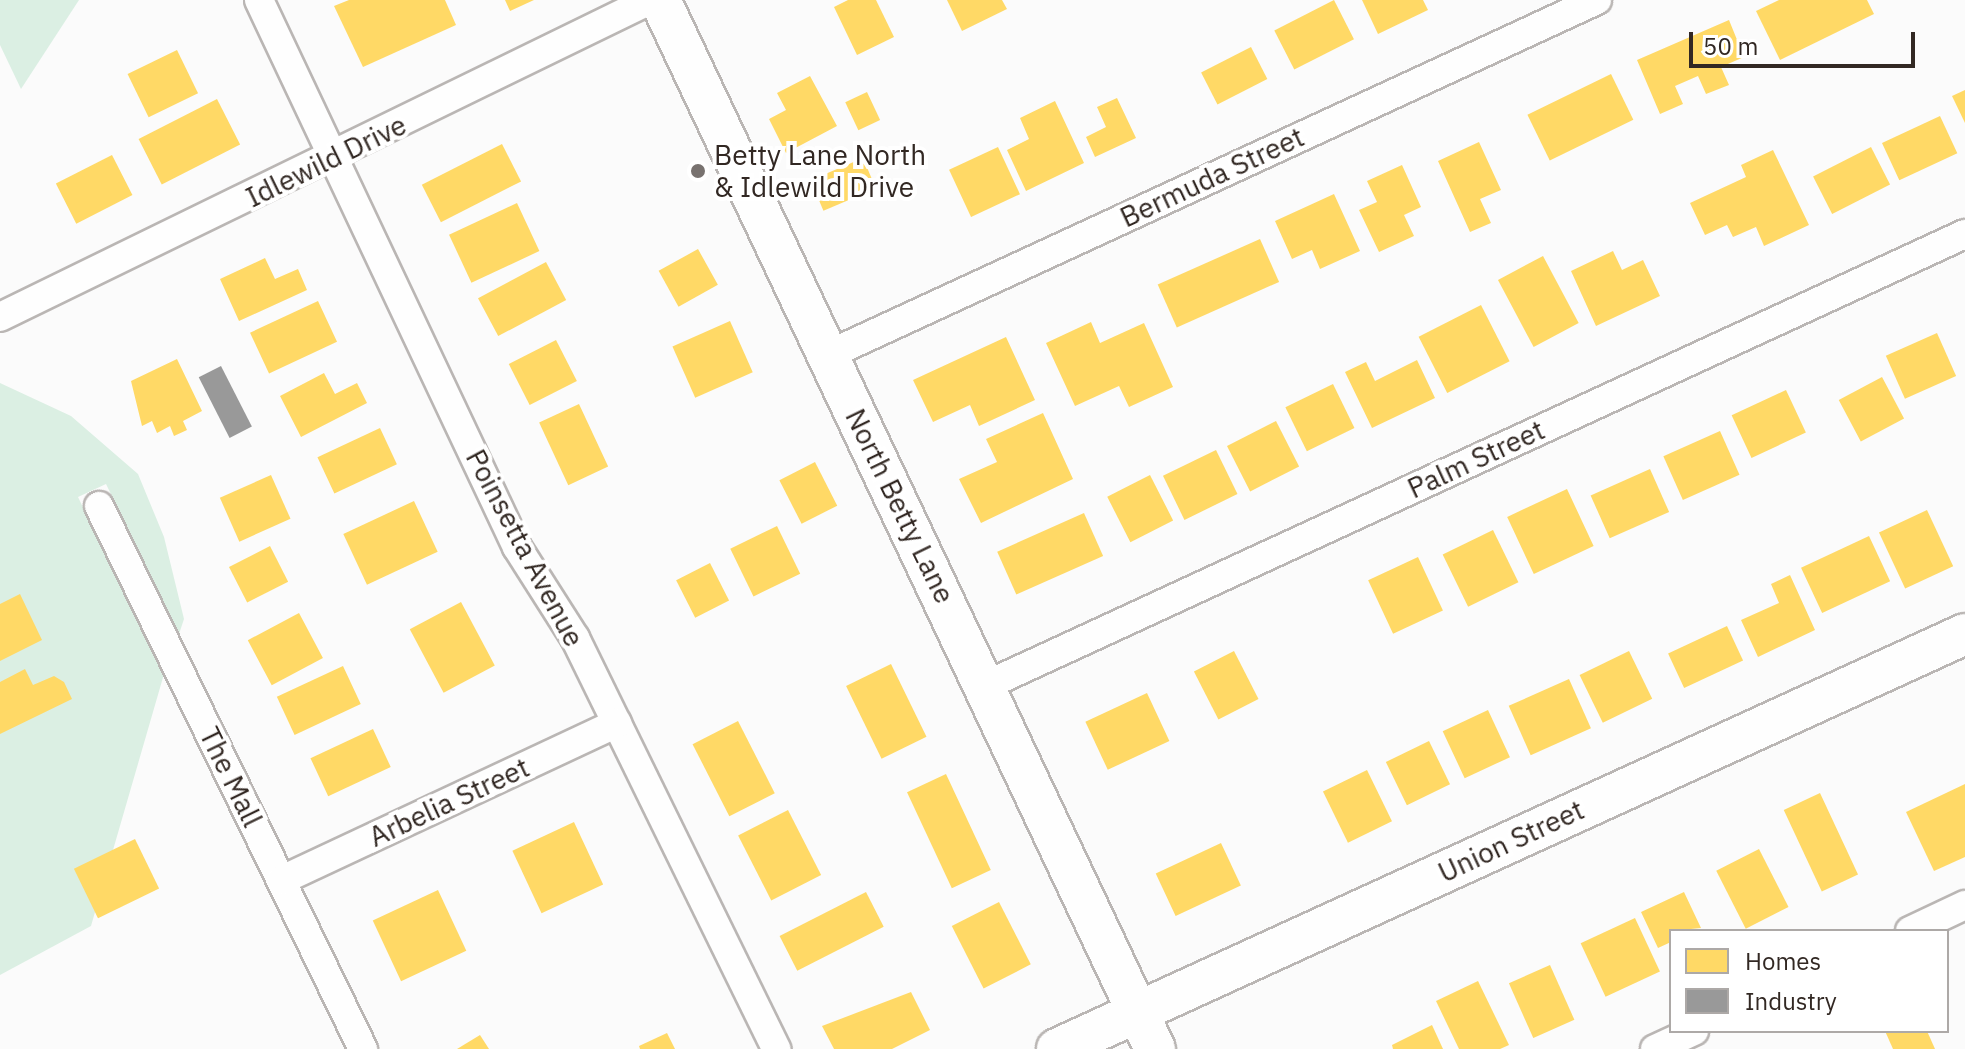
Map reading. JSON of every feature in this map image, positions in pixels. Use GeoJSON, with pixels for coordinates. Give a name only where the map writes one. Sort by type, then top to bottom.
{"type":"FeatureCollection","features":[{"type":"Feature","properties":{"kind":"street","name":"Poinsetta Avenue"},"geometry":{"type":"LineString","coordinates":[[259,0],[517,547],[617,723],[776,1049]]}},
{"type":"Feature","properties":{"kind":"street","name":"Idlewild Drive"},"geometry":{"type":"LineString","coordinates":[[0,317],[332,160],[650,0]]}},
{"type":"Feature","properties":{"kind":"street","name":"North Betty Lane"},"geometry":{"type":"LineString","coordinates":[[660,0],[987,685],[1155,1049]]}},
{"type":"Feature","properties":{"kind":"street","name":"Bermuda Street"},"geometry":{"type":"LineString","coordinates":[[828,355],[1597,0]]}},
{"type":"Feature","properties":{"kind":"street","name":"Palm Street"},"geometry":{"type":"LineString","coordinates":[[987,685],[1965,234]]}},
{"type":"Feature","properties":{"kind":"street","name":"The Mall"},"geometry":{"type":"LineString","coordinates":[[99,506],[363,1049]]}},
{"type":"Feature","properties":{"kind":"street","name":"Union Street"},"geometry":{"type":"LineString","coordinates":[[1057,1049],[1965,634]]}},
{"type":"Feature","properties":{"kind":"street","name":"Arbelia Street"},"geometry":{"type":"LineString","coordinates":[[282,880],[617,723]]}},
{"type":"Feature","properties":{"kind":"street"},"geometry":{"type":"LineString","coordinates":[[1914,929],[1965,905]]}},
{"type":"Feature","properties":{"kind":"street"},"geometry":{"type":"LineString","coordinates":[[1655,1049],[1690,1033]]}},
{"type":"Feature","properties":{"kind":"green space"},"geometry":{"type":"Polygon","coordinates":[[[0,0],[79,0],[21,89],[0,45],[0,0]]]}},
{"type":"Feature","properties":{"kind":"green space"},"geometry":{"type":"Polygon","coordinates":[[[0,383],[71,416],[138,474],[164,537],[184,619],[179,634],[106,484],[78,497],[164,674],[91,926],[0,975],[0,383]]]}},
{"type":"Feature","properties":{"kind":"building: Homes"},"geometry":{"type":"Polygon","coordinates":[[[349,0],[445,0],[456,25],[363,67],[334,6],[349,0]]]}},
{"type":"Feature","properties":{"kind":"building: Homes"},"geometry":{"type":"Polygon","coordinates":[[[505,0],[534,0],[510,11],[505,0]]]}},
{"type":"Feature","properties":{"kind":"building: Homes"},"geometry":{"type":"Polygon","coordinates":[[[848,0],[876,0],[894,37],[857,55],[834,7],[848,0]]]}},
{"type":"Feature","properties":{"kind":"building: Homes"},"geometry":{"type":"Polygon","coordinates":[[[947,0],[1002,0],[1007,9],[962,31],[947,0]]]}},
{"type":"Feature","properties":{"kind":"building: Homes"},"geometry":{"type":"Polygon","coordinates":[[[1334,0],[1354,39],[1294,70],[1274,30],[1334,0]]]}},
{"type":"Feature","properties":{"kind":"building: Homes"},"geometry":{"type":"Polygon","coordinates":[[[1362,0],[1423,0],[1428,10],[1378,34],[1362,0]]]}},
{"type":"Feature","properties":{"kind":"building: Homes"},"geometry":{"type":"Polygon","coordinates":[[[1779,0],[1867,0],[1874,14],[1780,60],[1756,11],[1779,0]]]}},
{"type":"Feature","properties":{"kind":"building: Homes"},"geometry":{"type":"Polygon","coordinates":[[[1729,20],[1744,57],[1721,67],[1729,85],[1706,94],[1698,76],[1675,86],[1683,104],[1660,114],[1637,60],[1729,20]]]}},
{"type":"Feature","properties":{"kind":"building: Homes"},"geometry":{"type":"Polygon","coordinates":[[[1251,47],[1267,79],[1217,104],[1201,72],[1251,47]]]}},
{"type":"Feature","properties":{"kind":"building: Homes"},"geometry":{"type":"Polygon","coordinates":[[[177,50],[198,93],[149,117],[128,74],[177,50]]]}},
{"type":"Feature","properties":{"kind":"building: Homes"},"geometry":{"type":"Polygon","coordinates":[[[1611,74],[1633,120],[1550,161],[1527,115],[1611,74]]]}},
{"type":"Feature","properties":{"kind":"building: Homes"},"geometry":{"type":"Polygon","coordinates":[[[810,76],[837,126],[786,153],[769,119],[786,110],[777,93],[810,76]]]}},
{"type":"Feature","properties":{"kind":"building: Homes"},"geometry":{"type":"Polygon","coordinates":[[[1965,90],[1965,123],[1952,96],[1965,90]]]}},
{"type":"Feature","properties":{"kind":"building: Homes"},"geometry":{"type":"Polygon","coordinates":[[[867,92],[880,120],[858,130],[845,102],[867,92]]]}},
{"type":"Feature","properties":{"kind":"building: Homes"},"geometry":{"type":"Polygon","coordinates":[[[1117,98],[1136,138],[1095,157],[1086,137],[1106,127],[1097,107],[1117,98]]]}},
{"type":"Feature","properties":{"kind":"building: Homes"},"geometry":{"type":"Polygon","coordinates":[[[217,99],[240,144],[162,184],[139,139],[217,99]]]}},
{"type":"Feature","properties":{"kind":"building: Homes"},"geometry":{"type":"Polygon","coordinates":[[[1055,101],[1084,163],[1026,191],[1007,150],[1029,139],[1020,118],[1055,101]]]}},
{"type":"Feature","properties":{"kind":"building: Homes"},"geometry":{"type":"Polygon","coordinates":[[[1940,116],[1957,153],[1899,180],[1882,143],[1940,116]]]}},
{"type":"Feature","properties":{"kind":"building: Homes"},"geometry":{"type":"Polygon","coordinates":[[[1479,142],[1501,190],[1480,199],[1491,223],[1470,232],[1438,161],[1479,142]]]}},
{"type":"Feature","properties":{"kind":"building: Homes"},"geometry":{"type":"Polygon","coordinates":[[[502,144],[521,181],[441,222],[422,185],[502,144]]]}},
{"type":"Feature","properties":{"kind":"building: Homes"},"geometry":{"type":"Polygon","coordinates":[[[998,147],[1020,194],[971,217],[949,170],[998,147]]]}},
{"type":"Feature","properties":{"kind":"building: Homes"},"geometry":{"type":"Polygon","coordinates":[[[1871,147],[1890,184],[1832,214],[1813,177],[1871,147]]]}},
{"type":"Feature","properties":{"kind":"building: Homes"},"geometry":{"type":"Polygon","coordinates":[[[1773,150],[1809,225],[1764,246],[1756,227],[1733,237],[1727,225],[1705,235],[1690,203],[1746,177],[1741,165],[1773,150]]]}},
{"type":"Feature","properties":{"kind":"building: Homes"},"geometry":{"type":"Polygon","coordinates":[[[112,155],[132,195],[76,224],[56,184],[112,155]]]}},
{"type":"Feature","properties":{"kind":"building: Homes"},"geometry":{"type":"Polygon","coordinates":[[[863,158],[876,188],[823,211],[811,180],[863,158]]]}},
{"type":"Feature","properties":{"kind":"building: Homes"},"geometry":{"type":"Polygon","coordinates":[[[1402,165],[1421,207],[1404,215],[1414,236],[1379,252],[1359,210],[1377,202],[1367,181],[1402,165]]]}},
{"type":"Feature","properties":{"kind":"building: Homes"},"geometry":{"type":"Polygon","coordinates":[[[1334,194],[1360,251],[1320,269],[1312,250],[1292,259],[1275,221],[1334,194]]]}},
{"type":"Feature","properties":{"kind":"building: Homes"},"geometry":{"type":"Polygon","coordinates":[[[517,203],[539,251],[471,283],[449,235],[517,203]]]}},
{"type":"Feature","properties":{"kind":"building: Homes"},"geometry":{"type":"Polygon","coordinates":[[[1260,239],[1279,282],[1177,327],[1158,285],[1260,239]]]}},
{"type":"Feature","properties":{"kind":"building: Homes"},"geometry":{"type":"Polygon","coordinates":[[[698,249],[718,285],[679,307],[659,271],[698,249]]]}},
{"type":"Feature","properties":{"kind":"building: Homes"},"geometry":{"type":"Polygon","coordinates":[[[1613,251],[1622,270],[1643,260],[1660,296],[1596,326],[1571,271],[1613,251]]]}},
{"type":"Feature","properties":{"kind":"building: Homes"},"geometry":{"type":"Polygon","coordinates":[[[1543,256],[1579,323],[1534,347],[1498,280],[1543,256]]]}},
{"type":"Feature","properties":{"kind":"building: Homes"},"geometry":{"type":"Polygon","coordinates":[[[265,258],[275,279],[298,269],[307,290],[239,321],[220,279],[265,258]]]}},
{"type":"Feature","properties":{"kind":"building: Homes"},"geometry":{"type":"Polygon","coordinates":[[[546,262],[566,300],[498,336],[478,298],[546,262]]]}},
{"type":"Feature","properties":{"kind":"building: Homes"},"geometry":{"type":"Polygon","coordinates":[[[318,301],[337,342],[269,373],[250,333],[318,301]]]}},
{"type":"Feature","properties":{"kind":"building: Homes"},"geometry":{"type":"Polygon","coordinates":[[[1481,305],[1510,361],[1447,393],[1419,337],[1481,305]]]}},
{"type":"Feature","properties":{"kind":"building: Homes"},"geometry":{"type":"Polygon","coordinates":[[[730,321],[753,372],[695,398],[672,347],[730,321]]]}},
{"type":"Feature","properties":{"kind":"building: Homes"},"geometry":{"type":"Polygon","coordinates":[[[1091,322],[1100,343],[1144,323],[1173,387],[1129,407],[1119,386],[1075,406],[1046,343],[1091,322]]]}},
{"type":"Feature","properties":{"kind":"building: Homes"},"geometry":{"type":"Polygon","coordinates":[[[1937,333],[1956,376],[1905,399],[1886,356],[1937,333]]]}},
{"type":"Feature","properties":{"kind":"building: Homes"},"geometry":{"type":"Polygon","coordinates":[[[1006,337],[1035,400],[979,426],[970,405],[933,422],[913,380],[1006,337]]]}},
{"type":"Feature","properties":{"kind":"building: Homes"},"geometry":{"type":"Polygon","coordinates":[[[556,340],[577,381],[530,405],[509,364],[556,340]]]}},
{"type":"Feature","properties":{"kind":"building: Homes"},"geometry":{"type":"Polygon","coordinates":[[[177,359],[202,411],[183,421],[187,430],[174,436],[170,426],[157,433],[152,421],[142,426],[131,381],[177,359]]]}},
{"type":"Feature","properties":{"kind":"building: Homes"},"geometry":{"type":"Polygon","coordinates":[[[1417,360],[1435,398],[1372,428],[1345,372],[1366,362],[1375,381],[1417,360]]]}},
{"type":"Feature","properties":{"kind":"building: Homes"},"geometry":{"type":"Polygon","coordinates":[[[324,373],[335,394],[357,383],[367,403],[301,437],[280,396],[324,373]]]}},
{"type":"Feature","properties":{"kind":"building: Homes"},"geometry":{"type":"Polygon","coordinates":[[[1882,377],[1904,418],[1861,442],[1839,400],[1882,377]]]}},
{"type":"Feature","properties":{"kind":"building: Homes"},"geometry":{"type":"Polygon","coordinates":[[[1333,384],[1354,428],[1307,451],[1285,407],[1333,384]]]}},
{"type":"Feature","properties":{"kind":"building: Homes"},"geometry":{"type":"Polygon","coordinates":[[[1786,390],[1806,433],[1751,458],[1732,415],[1786,390]]]}},
{"type":"Feature","properties":{"kind":"building: Homes"},"geometry":{"type":"Polygon","coordinates":[[[579,404],[608,467],[568,485],[539,423],[579,404]]]}},
{"type":"Feature","properties":{"kind":"building: Homes"},"geometry":{"type":"Polygon","coordinates":[[[1043,413],[1073,479],[981,523],[959,479],[997,462],[986,439],[1043,413]]]}},
{"type":"Feature","properties":{"kind":"building: Homes"},"geometry":{"type":"Polygon","coordinates":[[[1276,421],[1299,466],[1250,491],[1227,446],[1276,421]]]}},
{"type":"Feature","properties":{"kind":"building: Homes"},"geometry":{"type":"Polygon","coordinates":[[[380,428],[397,464],[334,493],[317,457],[380,428]]]}},
{"type":"Feature","properties":{"kind":"building: Homes"},"geometry":{"type":"Polygon","coordinates":[[[1720,431],[1740,475],[1683,500],[1663,456],[1720,431]]]}},
{"type":"Feature","properties":{"kind":"building: Homes"},"geometry":{"type":"Polygon","coordinates":[[[1216,450],[1237,494],[1184,520],[1163,476],[1216,450]]]}},
{"type":"Feature","properties":{"kind":"building: Homes"},"geometry":{"type":"Polygon","coordinates":[[[815,462],[837,506],[802,524],[779,480],[815,462]]]}},
{"type":"Feature","properties":{"kind":"building: Homes"},"geometry":{"type":"Polygon","coordinates":[[[1650,469],[1669,512],[1610,538],[1591,495],[1650,469]]]}},
{"type":"Feature","properties":{"kind":"building: Homes"},"geometry":{"type":"Polygon","coordinates":[[[271,475],[291,519],[239,542],[220,498],[271,475]]]}},
{"type":"Feature","properties":{"kind":"building: Homes"},"geometry":{"type":"Polygon","coordinates":[[[1150,475],[1173,520],[1130,542],[1107,497],[1150,475]]]}},
{"type":"Feature","properties":{"kind":"building: Homes"},"geometry":{"type":"Polygon","coordinates":[[[1567,489],[1594,546],[1534,574],[1507,517],[1567,489]]]}},
{"type":"Feature","properties":{"kind":"building: Homes"},"geometry":{"type":"Polygon","coordinates":[[[414,501],[438,552],[367,585],[343,534],[414,501]]]}},
{"type":"Feature","properties":{"kind":"building: Homes"},"geometry":{"type":"Polygon","coordinates":[[[1927,510],[1953,566],[1905,589],[1879,532],[1927,510]]]}},
{"type":"Feature","properties":{"kind":"building: Homes"},"geometry":{"type":"Polygon","coordinates":[[[1084,513],[1103,556],[1016,595],[997,552],[1084,513]]]}},
{"type":"Feature","properties":{"kind":"building: Homes"},"geometry":{"type":"Polygon","coordinates":[[[777,526],[800,574],[753,596],[730,549],[777,526]]]}},
{"type":"Feature","properties":{"kind":"building: Homes"},"geometry":{"type":"Polygon","coordinates":[[[1493,530],[1518,582],[1468,607],[1443,555],[1493,530]]]}},
{"type":"Feature","properties":{"kind":"building: Homes"},"geometry":{"type":"Polygon","coordinates":[[[1869,536],[1890,581],[1822,613],[1801,568],[1869,536]]]}},
{"type":"Feature","properties":{"kind":"building: Homes"},"geometry":{"type":"Polygon","coordinates":[[[270,546],[288,582],[247,603],[229,567],[270,546]]]}},
{"type":"Feature","properties":{"kind":"building: Homes"},"geometry":{"type":"Polygon","coordinates":[[[1418,557],[1443,610],[1393,634],[1368,580],[1418,557]]]}},
{"type":"Feature","properties":{"kind":"building: Homes"},"geometry":{"type":"Polygon","coordinates":[[[710,563],[729,600],[695,618],[676,580],[710,563]]]}},
{"type":"Feature","properties":{"kind":"building: Homes"},"geometry":{"type":"Polygon","coordinates":[[[1790,575],[1815,630],[1758,657],[1741,620],[1779,603],[1771,584],[1790,575]]]}},
{"type":"Feature","properties":{"kind":"building: Homes"},"geometry":{"type":"Polygon","coordinates":[[[20,594],[42,640],[0,661],[0,604],[20,594]]]}},
{"type":"Feature","properties":{"kind":"building: Homes"},"geometry":{"type":"Polygon","coordinates":[[[461,602],[495,666],[444,693],[410,629],[461,602]]]}},
{"type":"Feature","properties":{"kind":"building: Homes"},"geometry":{"type":"Polygon","coordinates":[[[299,613],[323,658],[272,685],[248,640],[299,613]]]}},
{"type":"Feature","properties":{"kind":"building: Homes"},"geometry":{"type":"Polygon","coordinates":[[[1727,626],[1743,660],[1684,688],[1668,653],[1727,626]]]}},
{"type":"Feature","properties":{"kind":"building: Homes"},"geometry":{"type":"Polygon","coordinates":[[[1234,651],[1259,699],[1218,720],[1194,671],[1234,651]]]}},
{"type":"Feature","properties":{"kind":"building: Homes"},"geometry":{"type":"Polygon","coordinates":[[[1629,651],[1652,699],[1603,723],[1580,675],[1629,651]]]}},
{"type":"Feature","properties":{"kind":"building: Homes"},"geometry":{"type":"Polygon","coordinates":[[[891,664],[927,737],[882,759],[846,686],[891,664]]]}},
{"type":"Feature","properties":{"kind":"building: Homes"},"geometry":{"type":"Polygon","coordinates":[[[343,666],[361,704],[295,735],[277,697],[343,666]]]}},
{"type":"Feature","properties":{"kind":"building: Homes"},"geometry":{"type":"Polygon","coordinates":[[[25,669],[33,685],[54,676],[64,682],[72,699],[0,734],[0,682],[25,669]]]}},
{"type":"Feature","properties":{"kind":"building: Homes"},"geometry":{"type":"Polygon","coordinates":[[[1569,679],[1591,728],[1531,755],[1509,706],[1569,679]]]}},
{"type":"Feature","properties":{"kind":"building: Homes"},"geometry":{"type":"Polygon","coordinates":[[[1147,693],[1169,741],[1108,770],[1085,722],[1147,693]]]}},
{"type":"Feature","properties":{"kind":"building: Homes"},"geometry":{"type":"Polygon","coordinates":[[[1488,710],[1510,757],[1465,778],[1443,731],[1488,710]]]}},
{"type":"Feature","properties":{"kind":"building: Homes"},"geometry":{"type":"Polygon","coordinates":[[[738,721],[775,793],[729,816],[693,744],[738,721]]]}},
{"type":"Feature","properties":{"kind":"building: Homes"},"geometry":{"type":"Polygon","coordinates":[[[373,729],[391,767],[328,796],[310,758],[373,729]]]}},
{"type":"Feature","properties":{"kind":"building: Homes"},"geometry":{"type":"Polygon","coordinates":[[[1429,741],[1450,784],[1407,805],[1386,762],[1429,741]]]}},
{"type":"Feature","properties":{"kind":"building: Homes"},"geometry":{"type":"Polygon","coordinates":[[[1367,770],[1392,821],[1348,843],[1323,791],[1367,770]]]}},
{"type":"Feature","properties":{"kind":"building: Homes"},"geometry":{"type":"Polygon","coordinates":[[[946,774],[991,870],[952,888],[907,792],[946,774]]]}},
{"type":"Feature","properties":{"kind":"building: Homes"},"geometry":{"type":"Polygon","coordinates":[[[1965,784],[1965,857],[1934,871],[1906,812],[1965,784]]]}},
{"type":"Feature","properties":{"kind":"building: Homes"},"geometry":{"type":"Polygon","coordinates":[[[1820,793],[1858,875],[1822,891],[1784,810],[1820,793]]]}},
{"type":"Feature","properties":{"kind":"building: Homes"},"geometry":{"type":"Polygon","coordinates":[[[788,810],[821,875],[771,900],[738,835],[788,810]]]}},
{"type":"Feature","properties":{"kind":"building: Homes"},"geometry":{"type":"Polygon","coordinates":[[[574,822],[603,885],[542,913],[512,851],[574,822]]]}},
{"type":"Feature","properties":{"kind":"building: Homes"},"geometry":{"type":"Polygon","coordinates":[[[135,839],[159,888],[98,918],[74,869],[135,839]]]}},
{"type":"Feature","properties":{"kind":"building: Homes"},"geometry":{"type":"Polygon","coordinates":[[[1221,843],[1241,886],[1176,916],[1156,873],[1221,843]]]}},
{"type":"Feature","properties":{"kind":"building: Homes"},"geometry":{"type":"Polygon","coordinates":[[[1759,849],[1789,907],[1746,929],[1716,871],[1759,849]]]}},
{"type":"Feature","properties":{"kind":"building: Homes"},"geometry":{"type":"Polygon","coordinates":[[[438,890],[466,951],[401,981],[373,920],[438,890]]]}},
{"type":"Feature","properties":{"kind":"building: Homes"},"geometry":{"type":"Polygon","coordinates":[[[866,892],[884,927],[797,971],[780,936],[866,892]]]}},
{"type":"Feature","properties":{"kind":"building: Homes"},"geometry":{"type":"Polygon","coordinates":[[[1684,892],[1701,928],[1669,929],[1669,943],[1658,948],[1641,912],[1684,892]]]}},
{"type":"Feature","properties":{"kind":"building: Homes"},"geometry":{"type":"Polygon","coordinates":[[[999,902],[1031,964],[984,988],[952,926],[999,902]]]}},
{"type":"Feature","properties":{"kind":"building: Homes"},"geometry":{"type":"Polygon","coordinates":[[[1635,918],[1660,971],[1606,997],[1581,943],[1635,918]]]}},
{"type":"Feature","properties":{"kind":"building: Homes"},"geometry":{"type":"Polygon","coordinates":[[[1550,965],[1574,1020],[1533,1038],[1509,983],[1550,965]]]}},
{"type":"Feature","properties":{"kind":"building: Homes"},"geometry":{"type":"Polygon","coordinates":[[[1478,981],[1509,1045],[1500,1049],[1459,1049],[1436,1001],[1478,981]]]}},
{"type":"Feature","properties":{"kind":"building: Homes"},"geometry":{"type":"Polygon","coordinates":[[[911,992],[930,1030],[892,1049],[834,1049],[822,1026],[911,992]]]}},
{"type":"Feature","properties":{"kind":"building: Homes"},"geometry":{"type":"Polygon","coordinates":[[[1432,1025],[1443,1049],[1393,1049],[1392,1045],[1432,1025]]]}},
{"type":"Feature","properties":{"kind":"building: Homes"},"geometry":{"type":"Polygon","coordinates":[[[667,1033],[675,1049],[640,1049],[639,1046],[667,1033]]]}},
{"type":"Feature","properties":{"kind":"building: Homes"},"geometry":{"type":"Polygon","coordinates":[[[1886,1033],[1928,1033],[1935,1049],[1893,1049],[1886,1033]]]}},
{"type":"Feature","properties":{"kind":"building: Homes"},"geometry":{"type":"Polygon","coordinates":[[[480,1035],[489,1049],[457,1049],[480,1035]]]}},
{"type":"Feature","properties":{"kind":"building: Industry"},"geometry":{"type":"Polygon","coordinates":[[[221,366],[252,427],[230,438],[199,377],[221,366]]]}},
{"type":"Feature","properties":{"kind":"place","name":"Betty Lane North & Idlewild Drive"},"geometry":{"type":"Point","coordinates":[698,171]}}]}
